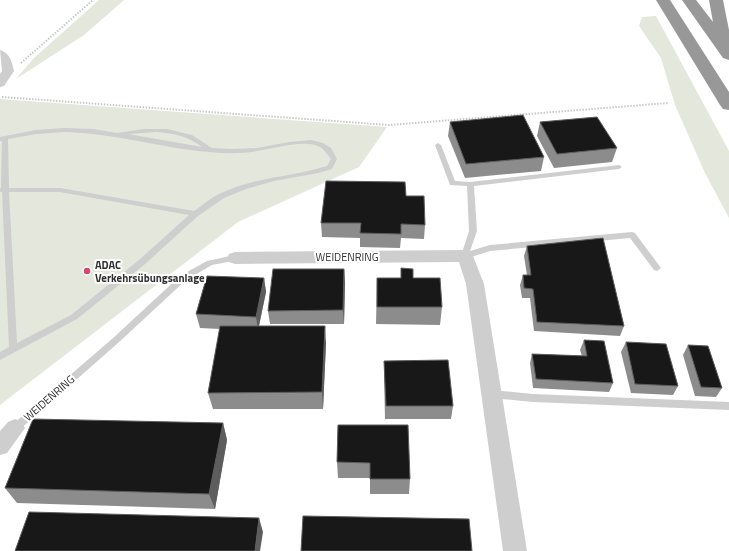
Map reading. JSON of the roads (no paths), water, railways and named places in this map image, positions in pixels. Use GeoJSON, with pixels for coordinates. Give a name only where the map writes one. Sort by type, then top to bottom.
{"type":"FeatureCollection","features":[{"type":"Feature","properties":{"kind":"highway"},"geometry":{"type":"LineString","coordinates":[[663,0],[729,105]]}},
{"type":"Feature","properties":{"kind":"highway"},"geometry":{"type":"LineString","coordinates":[[689,0],[727,52]]}},
{"type":"Feature","properties":{"kind":"highway"},"geometry":{"type":"LineString","coordinates":[[716,0],[727,52]]}},
{"type":"Feature","properties":{"kind":"street"},"geometry":{"type":"LineString","coordinates":[[0,54],[6,60],[8,71],[0,83]]}},
{"type":"Feature","properties":{"kind":"street"},"geometry":{"type":"LineString","coordinates":[[465,256],[475,284],[515,551]]}},
{"type":"Feature","properties":{"kind":"street","name":"WEIDENRING"},"geometry":{"type":"LineString","coordinates":[[234,258],[465,256]]}},
{"type":"Feature","properties":{"kind":"street","name":"WEIDENRING"},"geometry":{"type":"LineString","coordinates":[[0,446],[15,428]]}},
{"type":"Feature","properties":{"kind":"lane"},"geometry":{"type":"LineString","coordinates":[[112,135],[151,129],[170,130],[189,136],[211,150]]}},
{"type":"Feature","properties":{"kind":"lane"},"geometry":{"type":"LineString","coordinates":[[0,356],[74,317],[142,262],[195,214],[221,196],[238,189],[274,179],[318,172],[330,167],[334,159],[331,152],[324,146],[315,143],[302,142],[257,150],[211,150],[72,130],[28,133],[3,138],[2,189],[13,349]]}},
{"type":"Feature","properties":{"kind":"lane"},"geometry":{"type":"LineString","coordinates":[[438,145],[452,183],[470,184],[620,167]]}},
{"type":"Feature","properties":{"kind":"lane"},"geometry":{"type":"LineString","coordinates":[[465,256],[473,231],[470,184]]}},
{"type":"Feature","properties":{"kind":"lane"},"geometry":{"type":"LineString","coordinates":[[2,189],[60,190],[195,214]]}},
{"type":"Feature","properties":{"kind":"lane"},"geometry":{"type":"LineString","coordinates":[[465,256],[490,248],[632,235],[657,268]]}},
{"type":"Feature","properties":{"kind":"lane","name":"WEIDENRING"},"geometry":{"type":"LineString","coordinates":[[15,428],[115,341],[183,278],[210,263],[234,258]]}},
{"type":"Feature","properties":{"kind":"lane"},"geometry":{"type":"LineString","coordinates":[[492,394],[533,398],[729,406]]}},
{"type":"Feature","properties":{"kind":"place","name":"ADAC Verkehrsübungsanlage"},"geometry":{"type":"Point","coordinates":[87,271]}}]}
